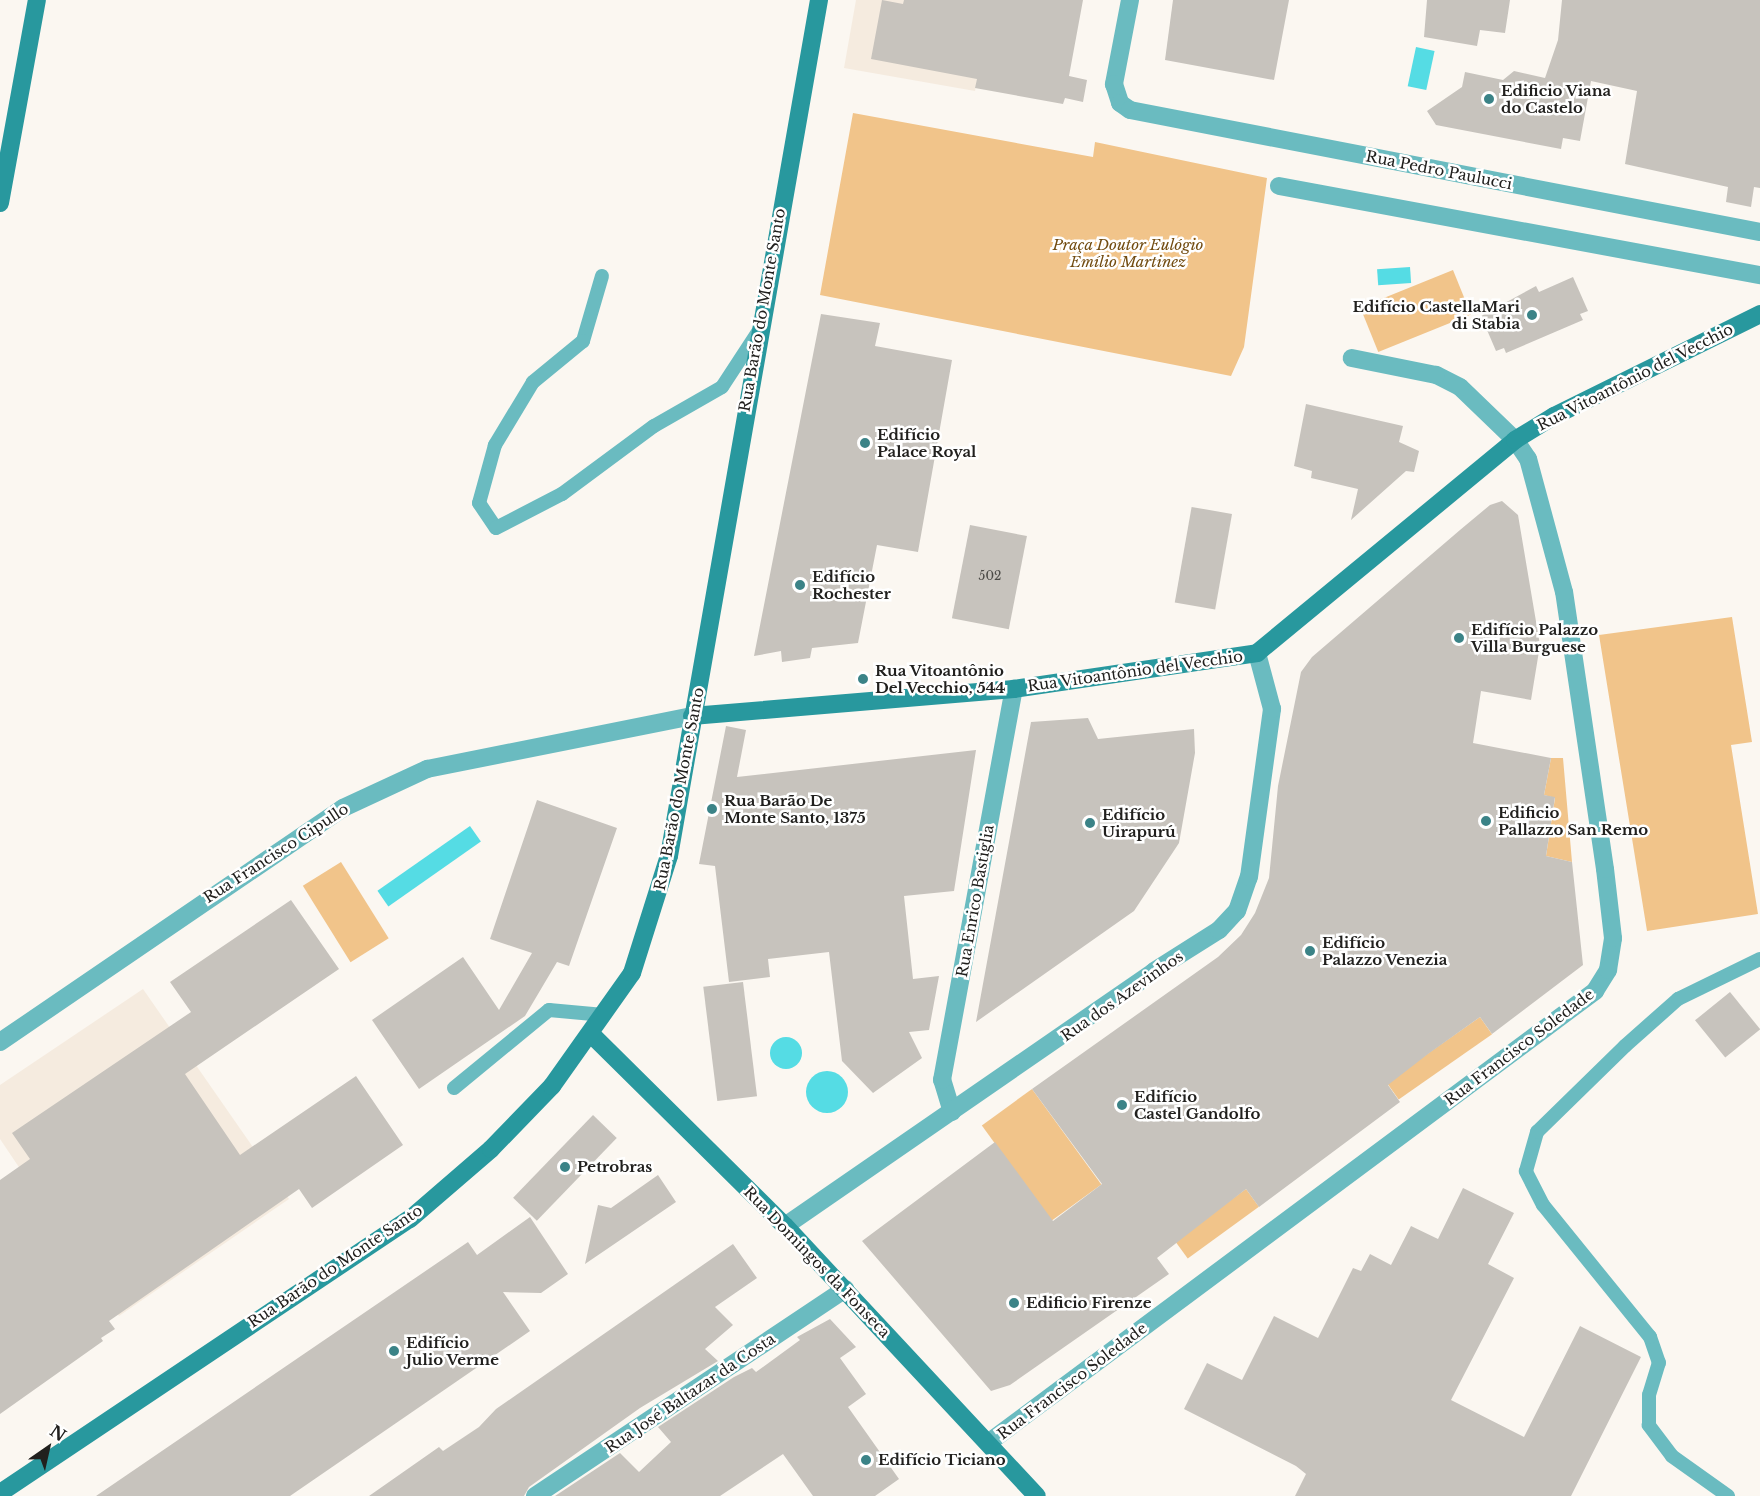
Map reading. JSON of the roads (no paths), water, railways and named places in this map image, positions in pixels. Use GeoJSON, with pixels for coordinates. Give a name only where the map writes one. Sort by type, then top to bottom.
{"type":"FeatureCollection","features":[{"type":"Feature","properties":{"kind":"street"},"geometry":{"type":"LineString","coordinates":[[0,203],[37,0]]}},
{"type":"Feature","properties":{"kind":"street","name":"Rua Barão do Monte Santo"},"geometry":{"type":"LineString","coordinates":[[0,1493],[410,1219],[491,1149],[552,1086],[632,973],[656,908],[819,0]]}},
{"type":"Feature","properties":{"kind":"street","name":"Rua Pedro Paulucci"},"geometry":{"type":"LineString","coordinates":[[1130,0],[1114,84],[1120,103],[1130,110],[1760,232]]}},
{"type":"Feature","properties":{"kind":"street"},"geometry":{"type":"LineString","coordinates":[[1279,186],[1760,275]]}},
{"type":"Feature","properties":{"kind":"street","name":"Rua Vitoantônio del Vecchio"},"geometry":{"type":"LineString","coordinates":[[692,716],[1014,689],[1257,653],[1515,440],[1554,416],[1760,314]]}},
{"type":"Feature","properties":{"kind":"street","name":"Rua Francisco Soledade"},"geometry":{"type":"LineString","coordinates":[[988,1443],[1595,991],[1608,970],[1613,938],[1605,869],[1564,592],[1528,459],[1515,440],[1460,387],[1444,379],[1352,358]]}},
{"type":"Feature","properties":{"kind":"street","name":"Rua dos Azevinhos"},"geometry":{"type":"LineString","coordinates":[[785,1226],[1154,970],[1219,930],[1238,911],[1249,877],[1272,709],[1257,653]]}},
{"type":"Feature","properties":{"kind":"street","name":"Rua Enrico Bastiglia"},"geometry":{"type":"LineString","coordinates":[[952,1112],[942,1080],[1014,689]]}},
{"type":"Feature","properties":{"kind":"street","name":"Rua Francisco Cipullo"},"geometry":{"type":"LineString","coordinates":[[0,1042],[343,808],[426,769],[692,716]]}},
{"type":"Feature","properties":{"kind":"street","name":"Rua Domingos da Fonseca"},"geometry":{"type":"LineString","coordinates":[[591,1034],[785,1226],[1037,1496]]}},
{"type":"Feature","properties":{"kind":"street","name":"Rua José Baltazar da Costa"},"geometry":{"type":"LineString","coordinates":[[535,1496],[845,1289]]}},
{"type":"Feature","properties":{"kind":"lane"},"geometry":{"type":"LineString","coordinates":[[602,276],[583,341],[533,382],[495,445],[478,503],[496,528],[562,494],[654,426],[722,387],[758,332]]}},
{"type":"Feature","properties":{"kind":"lane"},"geometry":{"type":"LineString","coordinates":[[1728,1496],[1672,1456],[1650,1425],[1649,1395],[1659,1363],[1650,1337],[1543,1205],[1526,1171],[1537,1132],[1625,1046],[1678,999],[1760,958]]}},
{"type":"Feature","properties":{"kind":"lane"},"geometry":{"type":"LineString","coordinates":[[454,1089],[549,1010],[604,1015]]}},
{"type":"Feature","properties":{"kind":"water"},"geometry":{"type":"Polygon","coordinates":[[[1416,47],[1435,51],[1426,90],[1408,86],[1416,47]]]}},
{"type":"Feature","properties":{"kind":"water"},"geometry":{"type":"Polygon","coordinates":[[[1410,267],[1411,283],[1378,285],[1377,269],[1410,267]]]}},
{"type":"Feature","properties":{"kind":"water"},"geometry":{"type":"Polygon","coordinates":[[[470,826],[481,842],[388,906],[377,891],[470,826]]]}},
{"type":"Feature","properties":{"kind":"water"},"geometry":{"type":"Polygon","coordinates":[[[786,1037],[797,1042],[802,1053],[797,1064],[786,1069],[775,1064],[770,1053],[775,1042],[786,1037]]]}},
{"type":"Feature","properties":{"kind":"water"},"geometry":{"type":"Polygon","coordinates":[[[827,1071],[835,1072],[842,1077],[847,1084],[847,1100],[842,1107],[835,1112],[827,1113],[819,1112],[812,1107],[807,1100],[806,1092],[807,1084],[812,1077],[819,1072],[827,1071]]]}},
{"type":"Feature","properties":{"kind":"place","name":"Edificio Viana do Castelo"},"geometry":{"type":"Point","coordinates":[1489,99]}},
{"type":"Feature","properties":{"kind":"place","name":"Edifício CastellaMari di Stabia"},"geometry":{"type":"Point","coordinates":[1532,315]}},
{"type":"Feature","properties":{"kind":"place","name":"Edifício Palace Royal"},"geometry":{"type":"Point","coordinates":[865,443]}},
{"type":"Feature","properties":{"kind":"place","name":"Edifício Rochester"},"geometry":{"type":"Point","coordinates":[800,585]}},
{"type":"Feature","properties":{"kind":"place","name":"Edifício Palazzo Villa Burguese"},"geometry":{"type":"Point","coordinates":[1459,638]}},
{"type":"Feature","properties":{"kind":"place","name":"Rua Vitoantônio Del Vecchio, 544"},"geometry":{"type":"Point","coordinates":[863,679]}},
{"type":"Feature","properties":{"kind":"place","name":"Rua Barão De Monte Santo, 1375"},"geometry":{"type":"Point","coordinates":[712,809]}},
{"type":"Feature","properties":{"kind":"place","name":"Edificio Pallazzo San Remo"},"geometry":{"type":"Point","coordinates":[1486,821]}},
{"type":"Feature","properties":{"kind":"place","name":"Edifício Uirapurú"},"geometry":{"type":"Point","coordinates":[1090,823]}},
{"type":"Feature","properties":{"kind":"place","name":"Edifício Palazzo Venezia"},"geometry":{"type":"Point","coordinates":[1310,951]}},
{"type":"Feature","properties":{"kind":"place","name":"Edifício Castel Gandolfo"},"geometry":{"type":"Point","coordinates":[1122,1105]}},
{"type":"Feature","properties":{"kind":"place","name":"Petrobras"},"geometry":{"type":"Point","coordinates":[565,1167]}},
{"type":"Feature","properties":{"kind":"place","name":"Edificio Firenze"},"geometry":{"type":"Point","coordinates":[1014,1303]}},
{"type":"Feature","properties":{"kind":"place","name":"Edifício Julio Verme"},"geometry":{"type":"Point","coordinates":[394,1351]}},
{"type":"Feature","properties":{"kind":"place","name":"Edifício Ticiano"},"geometry":{"type":"Point","coordinates":[866,1460]}},
{"type":"Feature","properties":{"kind":"park label","name":"Praça Doutor Eulógio Emílio Martinez"},"geometry":{"type":"Point","coordinates":[1128,252]}}]}
